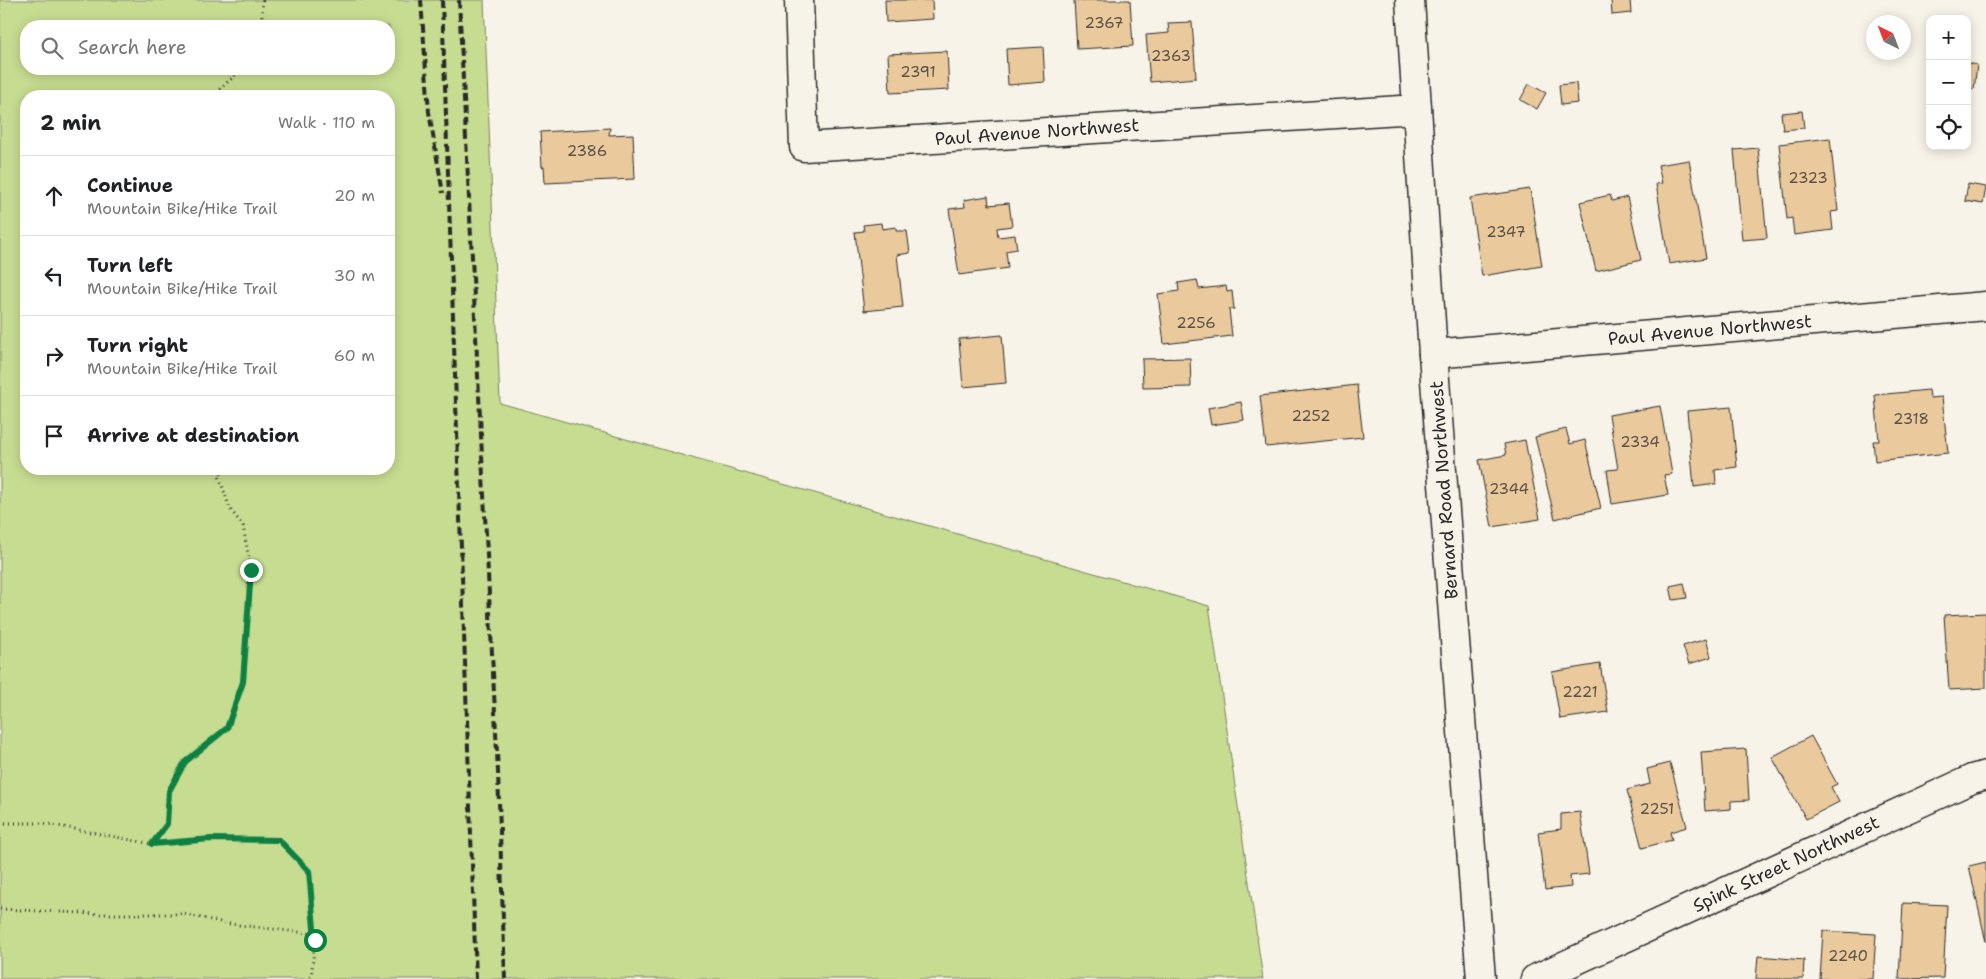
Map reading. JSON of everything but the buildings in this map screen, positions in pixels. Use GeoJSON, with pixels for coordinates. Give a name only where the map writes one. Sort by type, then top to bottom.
{"type":"FeatureCollection","features":[{"type":"Feature","properties":{"kind":"street","name":"Paul Avenue Northwest"},"geometry":{"type":"LineString","coordinates":[[799,0],[804,147],[1417,108]]}},
{"type":"Feature","properties":{"kind":"street","name":"Bernard Road Northwest"},"geometry":{"type":"LineString","coordinates":[[1410,0],[1433,354],[1481,979]]}},
{"type":"Feature","properties":{"kind":"street","name":"Paul Avenue Northwest"},"geometry":{"type":"LineString","coordinates":[[1433,354],[1986,306]]}},
{"type":"Feature","properties":{"kind":"street","name":"Spink Street Northwest"},"geometry":{"type":"LineString","coordinates":[[1536,979],[1972,779],[1986,775]]}},
{"type":"Feature","properties":{"kind":"path"},"geometry":{"type":"LineString","coordinates":[[261,20],[263,0]]}},
{"type":"Feature","properties":{"kind":"path"},"geometry":{"type":"LineString","coordinates":[[219,90],[235,75]]}},
{"type":"Feature","properties":{"kind":"path"},"geometry":{"type":"LineString","coordinates":[[152,844],[167,824],[169,791],[185,762],[227,728],[243,682],[251,570],[243,526],[230,509],[220,475]]}},
{"type":"Feature","properties":{"kind":"path"},"geometry":{"type":"LineString","coordinates":[[0,823],[43,823],[152,844],[211,839],[279,840],[309,871],[315,934],[312,979]]}},
{"type":"Feature","properties":{"kind":"path"},"geometry":{"type":"LineString","coordinates":[[0,909],[93,914],[183,914],[230,924],[315,934]]}},
{"type":"Feature","properties":{"kind":"green space"},"geometry":{"type":"Polygon","coordinates":[[[0,0],[484,0],[500,403],[1209,606],[1263,979],[0,979],[0,0]]]}},
{"type":"Feature","properties":{"kind":"railway"},"geometry":{"type":"LineString","coordinates":[[421,0],[429,112],[443,193]]}},
{"type":"Feature","properties":{"kind":"railway"},"geometry":{"type":"LineString","coordinates":[[442,0],[476,979]]}},
{"type":"Feature","properties":{"kind":"railway"},"geometry":{"type":"LineString","coordinates":[[459,0],[498,772],[505,979]]}},
{"type":"Feature","properties":{"kind":"route"},"geometry":{"type":"LineString","coordinates":[[251,570],[243,682],[227,728],[185,762],[169,791],[167,824],[152,844],[211,839],[279,840],[309,871],[315,940]]}}]}
